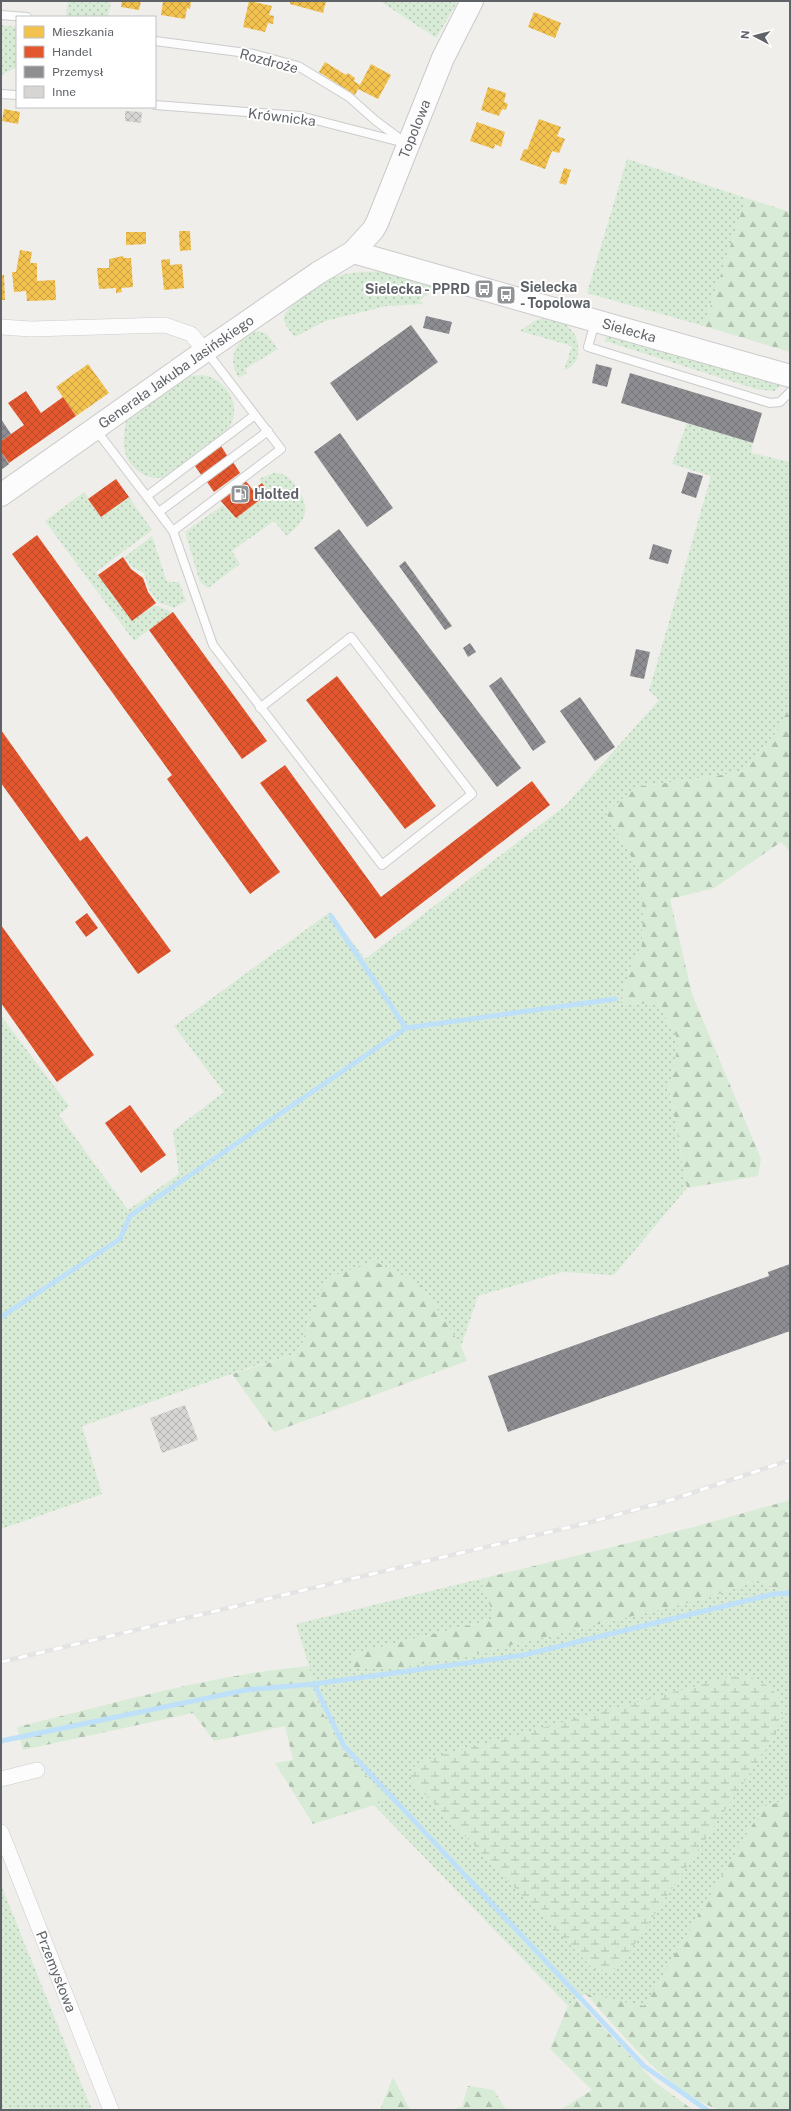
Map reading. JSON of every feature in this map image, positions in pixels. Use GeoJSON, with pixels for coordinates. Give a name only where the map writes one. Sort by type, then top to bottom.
{"type":"FeatureCollection","features":[{"type":"Feature","properties":{"kind":"street","name":"Topolowa"},"geometry":{"type":"LineString","coordinates":[[353,252],[373,230],[377,223],[407,144],[443,58],[472,1]]}},
{"type":"Feature","properties":{"kind":"street","name":"Sielecka"},"geometry":{"type":"LineString","coordinates":[[353,252],[790,376]]}},
{"type":"Feature","properties":{"kind":"street","name":"Generała Jakuba Jasińskiego"},"geometry":{"type":"LineString","coordinates":[[1,495],[205,351],[318,273],[353,252]]}},
{"type":"Feature","properties":{"kind":"street"},"geometry":{"type":"LineString","coordinates":[[1,327],[31,329],[165,325],[191,334],[205,351]]}},
{"type":"Feature","properties":{"kind":"street"},"geometry":{"type":"LineString","coordinates":[[1,1778],[37,1770]]}},
{"type":"Feature","properties":{"kind":"street","name":"Przemysłowa"},"geometry":{"type":"LineString","coordinates":[[1,1832],[111,2110]]}},
{"type":"Feature","properties":{"kind":"lane"},"geometry":{"type":"LineString","coordinates":[[1,15],[16,16]]}},
{"type":"Feature","properties":{"kind":"lane","name":"Rozdroże"},"geometry":{"type":"LineString","coordinates":[[156,41],[254,54],[298,66],[349,97],[376,121],[407,144]]}},
{"type":"Feature","properties":{"kind":"lane"},"geometry":{"type":"LineString","coordinates":[[1,94],[16,95]]}},
{"type":"Feature","properties":{"kind":"lane","name":"Krównicka"},"geometry":{"type":"LineString","coordinates":[[156,105],[300,116],[407,144]]}},
{"type":"Feature","properties":{"kind":"lane"},"geometry":{"type":"LineString","coordinates":[[595,320],[588,347],[770,403],[780,402],[790,392]]}},
{"type":"Feature","properties":{"kind":"lane"},"geometry":{"type":"LineString","coordinates":[[173,531],[281,449],[205,351]]}},
{"type":"Feature","properties":{"kind":"lane"},"geometry":{"type":"LineString","coordinates":[[147,496],[255,415]]}},
{"type":"Feature","properties":{"kind":"lane"},"geometry":{"type":"LineString","coordinates":[[96,429],[173,531],[213,645],[260,708],[382,865],[472,794],[351,637],[260,708]]}},
{"type":"Feature","properties":{"kind":"lane"},"geometry":{"type":"LineString","coordinates":[[159,512],[268,432]]}},
{"type":"Feature","properties":{"kind":"green space"},"geometry":{"type":"Polygon","coordinates":[[[68,1],[111,1],[108,16],[66,16],[68,1]]]}},
{"type":"Feature","properties":{"kind":"green space"},"geometry":{"type":"Polygon","coordinates":[[[380,1],[458,1],[436,38],[380,1]]]}},
{"type":"Feature","properties":{"kind":"green space"},"geometry":{"type":"Polygon","coordinates":[[[1,25],[16,27],[16,68],[1,75],[1,25]]]}},
{"type":"Feature","properties":{"kind":"green space"},"geometry":{"type":"Polygon","coordinates":[[[627,159],[746,198],[704,326],[587,293],[627,159]]]}},
{"type":"Feature","properties":{"kind":"green space"},"geometry":{"type":"Polygon","coordinates":[[[746,198],[790,212],[790,352],[704,326],[746,198]]]}},
{"type":"Feature","properties":{"kind":"green space"},"geometry":{"type":"Polygon","coordinates":[[[381,271],[432,286],[432,291],[419,301],[424,304],[387,306],[325,321],[295,337],[286,326],[284,321],[285,314],[290,308],[305,295],[322,284],[335,277],[346,274],[381,271]]]}},
{"type":"Feature","properties":{"kind":"green space"},"geometry":{"type":"Polygon","coordinates":[[[544,318],[563,323],[575,336],[578,354],[577,359],[570,368],[564,370],[572,346],[520,331],[534,321],[544,318]]]}},
{"type":"Feature","properties":{"kind":"green space"},"geometry":{"type":"Polygon","coordinates":[[[258,331],[267,334],[278,349],[245,369],[247,373],[239,378],[233,364],[235,350],[244,338],[258,331]]]}},
{"type":"Feature","properties":{"kind":"green space"},"geometry":{"type":"Polygon","coordinates":[[[611,336],[782,384],[774,391],[756,389],[605,341],[606,337],[611,336]]]}},
{"type":"Feature","properties":{"kind":"green space"},"geometry":{"type":"Polygon","coordinates":[[[203,375],[219,382],[230,395],[234,411],[233,420],[229,428],[167,476],[161,478],[149,477],[137,471],[129,461],[124,447],[126,421],[190,376],[203,375]]]}},
{"type":"Feature","properties":{"kind":"green space"},"geometry":{"type":"Polygon","coordinates":[[[687,423],[753,443],[751,453],[790,462],[790,705],[778,730],[743,772],[636,787],[606,813],[639,870],[643,911],[642,945],[629,970],[621,1003],[658,1004],[679,1041],[669,1088],[687,1188],[614,1275],[562,1272],[478,1296],[461,1346],[421,1285],[308,1321],[300,1353],[251,1367],[82,1426],[102,1494],[1,1529],[1,1016],[69,1106],[59,1115],[128,1210],[179,1174],[173,1131],[224,1092],[174,1026],[330,912],[365,959],[565,806],[659,700],[649,691],[711,476],[672,464],[687,423]]]}},
{"type":"Feature","properties":{"kind":"green space"},"geometry":{"type":"Polygon","coordinates":[[[273,473],[286,476],[296,486],[304,501],[305,513],[303,519],[287,536],[274,521],[232,551],[240,564],[208,588],[200,582],[185,532],[223,505],[236,518],[269,493],[259,479],[273,473]]]}},
{"type":"Feature","properties":{"kind":"green space"},"geometry":{"type":"Polygon","coordinates":[[[84,492],[101,517],[129,497],[152,530],[96,572],[132,621],[154,605],[173,612],[134,641],[45,521],[84,492]]]}},
{"type":"Feature","properties":{"kind":"green space"},"geometry":{"type":"Polygon","coordinates":[[[152,536],[167,582],[179,582],[186,601],[174,608],[158,602],[150,591],[144,573],[132,567],[125,557],[152,536]]]}},
{"type":"Feature","properties":{"kind":"green space"},"geometry":{"type":"Polygon","coordinates":[[[790,705],[790,851],[781,842],[714,888],[670,899],[692,994],[761,1159],[758,1176],[687,1188],[669,1087],[679,1041],[658,1004],[621,1003],[629,970],[642,945],[643,911],[639,870],[606,813],[636,787],[743,772],[778,730],[790,705]]]}},
{"type":"Feature","properties":{"kind":"green space"},"geometry":{"type":"Polygon","coordinates":[[[374,1261],[421,1285],[461,1346],[467,1361],[274,1432],[232,1374],[300,1353],[308,1321],[327,1278],[374,1261]]]}},
{"type":"Feature","properties":{"kind":"green space"},"geometry":{"type":"Polygon","coordinates":[[[790,1500],[790,1596],[758,1580],[704,1599],[465,1656],[392,1669],[351,1667],[351,1654],[495,1619],[480,1579],[694,1527],[790,1500]]]}},
{"type":"Feature","properties":{"kind":"green space"},"geometry":{"type":"Polygon","coordinates":[[[480,1579],[495,1619],[351,1654],[465,1656],[704,1599],[758,1580],[790,1596],[790,1799],[763,1807],[644,2007],[586,1994],[576,1999],[568,2006],[374,1805],[386,1799],[339,1746],[314,1695],[309,1666],[296,1624],[480,1579]]]}},
{"type":"Feature","properties":{"kind":"green space"},"geometry":{"type":"Polygon","coordinates":[[[309,1666],[314,1695],[339,1746],[387,1799],[374,1805],[313,1824],[275,1763],[293,1760],[285,1726],[214,1741],[193,1713],[23,1750],[17,1727],[198,1683],[272,1670],[309,1666]]]}},
{"type":"Feature","properties":{"kind":"green space"},"geometry":{"type":"Polygon","coordinates":[[[747,1676],[773,1690],[781,1702],[783,1709],[782,1717],[775,1736],[621,1964],[612,1971],[594,1970],[413,1782],[410,1773],[413,1767],[431,1758],[729,1677],[747,1676]]]}},
{"type":"Feature","properties":{"kind":"green space"},"geometry":{"type":"Polygon","coordinates":[[[790,1799],[790,2110],[716,2109],[678,2087],[661,2074],[630,2043],[586,1994],[644,2006],[763,1807],[790,1799]]]}},
{"type":"Feature","properties":{"kind":"green space"},"geometry":{"type":"Polygon","coordinates":[[[1,1885],[92,2110],[1,2110],[1,1885]]]}},
{"type":"Feature","properties":{"kind":"green space"},"geometry":{"type":"Polygon","coordinates":[[[576,1999],[655,2082],[693,2110],[560,2110],[592,2090],[550,2049],[568,2006],[576,1999]]]}},
{"type":"Feature","properties":{"kind":"green space"},"geometry":{"type":"Polygon","coordinates":[[[393,2077],[410,2110],[380,2110],[393,2077]]]}},
{"type":"Feature","properties":{"kind":"green space"},"geometry":{"type":"Polygon","coordinates":[[[468,2086],[494,2090],[506,2110],[452,2110],[462,2107],[468,2086]]]}},
{"type":"Feature","properties":{"kind":"building: Mieszkania"},"geometry":{"type":"Polygon","coordinates":[[[122,1],[141,1],[139,10],[121,7],[122,1]]]}},
{"type":"Feature","properties":{"kind":"building: Mieszkania"},"geometry":{"type":"Polygon","coordinates":[[[163,1],[191,1],[190,9],[187,8],[185,19],[161,15],[163,1]]]}},
{"type":"Feature","properties":{"kind":"building: Mieszkania"},"geometry":{"type":"Polygon","coordinates":[[[249,1],[272,6],[269,15],[274,16],[273,24],[268,23],[265,32],[243,27],[249,1]]]}},
{"type":"Feature","properties":{"kind":"building: Mieszkania"},"geometry":{"type":"Polygon","coordinates":[[[290,1],[326,1],[323,13],[290,4],[290,1]]]}},
{"type":"Feature","properties":{"kind":"building: Mieszkania"},"geometry":{"type":"Polygon","coordinates":[[[534,12],[561,23],[555,38],[528,27],[534,12]]]}},
{"type":"Feature","properties":{"kind":"building: Mieszkania"},"geometry":{"type":"Polygon","coordinates":[[[325,62],[346,75],[348,73],[355,78],[354,81],[360,85],[371,64],[391,75],[378,99],[358,89],[355,95],[319,72],[325,62]]]}},
{"type":"Feature","properties":{"kind":"building: Mieszkania"},"geometry":{"type":"Polygon","coordinates":[[[488,87],[506,93],[504,102],[508,104],[506,110],[502,109],[499,116],[481,110],[488,87]]]}},
{"type":"Feature","properties":{"kind":"building: Mieszkania"},"geometry":{"type":"Polygon","coordinates":[[[4,109],[20,112],[18,124],[2,121],[4,109]]]}},
{"type":"Feature","properties":{"kind":"building: Mieszkania"},"geometry":{"type":"Polygon","coordinates":[[[539,119],[561,127],[557,136],[565,139],[559,153],[552,151],[545,169],[520,160],[524,149],[527,150],[539,119]]]}},
{"type":"Feature","properties":{"kind":"building: Mieszkania"},"geometry":{"type":"Polygon","coordinates":[[[477,122],[505,132],[501,147],[495,144],[494,149],[470,141],[477,122]]]}},
{"type":"Feature","properties":{"kind":"building: Mieszkania"},"geometry":{"type":"Polygon","coordinates":[[[564,168],[571,170],[566,185],[559,183],[564,168]]]}},
{"type":"Feature","properties":{"kind":"building: Mieszkania"},"geometry":{"type":"Polygon","coordinates":[[[179,231],[190,231],[191,250],[180,251],[179,231]]]}},
{"type":"Feature","properties":{"kind":"building: Mieszkania"},"geometry":{"type":"Polygon","coordinates":[[[126,232],[146,232],[146,244],[126,245],[126,232]]]}},
{"type":"Feature","properties":{"kind":"building: Mieszkania"},"geometry":{"type":"Polygon","coordinates":[[[20,250],[32,252],[30,263],[37,263],[37,281],[55,280],[56,300],[27,301],[26,291],[14,292],[12,272],[16,272],[20,250]]]}},
{"type":"Feature","properties":{"kind":"building: Mieszkania"},"geometry":{"type":"Polygon","coordinates":[[[123,256],[124,258],[131,258],[133,287],[121,288],[122,292],[116,293],[116,288],[99,289],[97,268],[109,268],[109,259],[123,256]]]}},
{"type":"Feature","properties":{"kind":"building: Mieszkania"},"geometry":{"type":"Polygon","coordinates":[[[170,259],[170,265],[182,264],[184,288],[164,290],[161,260],[170,259]]]}},
{"type":"Feature","properties":{"kind":"building: Mieszkania"},"geometry":{"type":"Polygon","coordinates":[[[1,275],[4,275],[5,300],[1,300],[1,275]]]}},
{"type":"Feature","properties":{"kind":"building: Mieszkania"},"geometry":{"type":"Polygon","coordinates":[[[88,364],[109,393],[76,416],[56,387],[88,364]]]}},
{"type":"Feature","properties":{"kind":"building: Handel"},"geometry":{"type":"Polygon","coordinates":[[[26,391],[41,413],[63,397],[76,416],[9,463],[1,452],[1,441],[24,425],[8,403],[26,391]]]}},
{"type":"Feature","properties":{"kind":"building: Handel"},"geometry":{"type":"Polygon","coordinates":[[[221,446],[228,457],[202,476],[195,466],[221,446]]]}},
{"type":"Feature","properties":{"kind":"building: Handel"},"geometry":{"type":"Polygon","coordinates":[[[233,462],[240,473],[214,492],[207,482],[233,462]]]}},
{"type":"Feature","properties":{"kind":"building: Handel"},"geometry":{"type":"Polygon","coordinates":[[[116,479],[129,497],[101,517],[88,499],[116,479]]]}},
{"type":"Feature","properties":{"kind":"building: Handel"},"geometry":{"type":"Polygon","coordinates":[[[245,480],[253,490],[262,483],[269,493],[236,518],[219,499],[245,480]]]}},
{"type":"Feature","properties":{"kind":"building: Handel"},"geometry":{"type":"Polygon","coordinates":[[[37,535],[280,872],[250,894],[167,779],[172,775],[12,554],[37,535]]]}},
{"type":"Feature","properties":{"kind":"building: Handel"},"geometry":{"type":"Polygon","coordinates":[[[123,557],[131,569],[143,578],[148,592],[156,603],[132,621],[98,575],[123,557]]]}},
{"type":"Feature","properties":{"kind":"building: Handel"},"geometry":{"type":"Polygon","coordinates":[[[173,612],[267,741],[242,759],[149,630],[173,612]]]}},
{"type":"Feature","properties":{"kind":"building: Handel"},"geometry":{"type":"Polygon","coordinates":[[[337,676],[436,806],[405,829],[306,700],[337,676]]]}},
{"type":"Feature","properties":{"kind":"building: Handel"},"geometry":{"type":"Polygon","coordinates":[[[1,730],[80,841],[87,836],[171,951],[138,974],[1,783],[1,730]]]}},
{"type":"Feature","properties":{"kind":"building: Handel"},"geometry":{"type":"Polygon","coordinates":[[[285,765],[381,897],[532,781],[550,805],[375,939],[260,783],[285,765]]]}},
{"type":"Feature","properties":{"kind":"building: Handel"},"geometry":{"type":"Polygon","coordinates":[[[87,913],[98,928],[86,937],[75,922],[87,913]]]}},
{"type":"Feature","properties":{"kind":"building: Handel"},"geometry":{"type":"Polygon","coordinates":[[[1,925],[94,1055],[57,1082],[1,1003],[1,925]]]}},
{"type":"Feature","properties":{"kind":"building: Handel"},"geometry":{"type":"Polygon","coordinates":[[[130,1105],[166,1155],[141,1173],[105,1123],[130,1105]]]}},
{"type":"Feature","properties":{"kind":"building: Przemysł"},"geometry":{"type":"Polygon","coordinates":[[[426,316],[452,322],[449,334],[423,328],[426,316]]]}},
{"type":"Feature","properties":{"kind":"building: Przemysł"},"geometry":{"type":"Polygon","coordinates":[[[411,325],[438,362],[357,421],[330,383],[411,325]]]}},
{"type":"Feature","properties":{"kind":"building: Przemysł"},"geometry":{"type":"Polygon","coordinates":[[[596,364],[612,368],[607,387],[592,383],[596,364]]]}},
{"type":"Feature","properties":{"kind":"building: Przemysł"},"geometry":{"type":"Polygon","coordinates":[[[630,373],[762,413],[753,443],[621,403],[630,373]]]}},
{"type":"Feature","properties":{"kind":"building: Przemysł"},"geometry":{"type":"Polygon","coordinates":[[[1,419],[11,434],[1,441],[1,419]]]}},
{"type":"Feature","properties":{"kind":"building: Przemysł"},"geometry":{"type":"Polygon","coordinates":[[[340,433],[393,508],[367,527],[314,452],[340,433]]]}},
{"type":"Feature","properties":{"kind":"building: Przemysł"},"geometry":{"type":"Polygon","coordinates":[[[1,452],[9,464],[1,470],[1,452]]]}},
{"type":"Feature","properties":{"kind":"building: Przemysł"},"geometry":{"type":"Polygon","coordinates":[[[688,472],[703,476],[696,498],[681,493],[688,472]]]}},
{"type":"Feature","properties":{"kind":"building: Przemysł"},"geometry":{"type":"Polygon","coordinates":[[[339,529],[521,768],[497,787],[314,548],[339,529]]]}},
{"type":"Feature","properties":{"kind":"building: Przemysł"},"geometry":{"type":"Polygon","coordinates":[[[653,544],[672,550],[668,564],[649,559],[653,544]]]}},
{"type":"Feature","properties":{"kind":"building: Przemysł"},"geometry":{"type":"Polygon","coordinates":[[[405,561],[452,626],[445,630],[399,566],[405,561]]]}},
{"type":"Feature","properties":{"kind":"building: Przemysł"},"geometry":{"type":"Polygon","coordinates":[[[470,643],[476,652],[468,657],[463,648],[470,643]]]}},
{"type":"Feature","properties":{"kind":"building: Przemysł"},"geometry":{"type":"Polygon","coordinates":[[[636,649],[650,652],[644,679],[630,676],[636,649]]]}},
{"type":"Feature","properties":{"kind":"building: Przemysł"},"geometry":{"type":"Polygon","coordinates":[[[501,677],[546,742],[533,751],[489,686],[501,677]]]}},
{"type":"Feature","properties":{"kind":"building: Przemysł"},"geometry":{"type":"Polygon","coordinates":[[[580,697],[615,747],[595,761],[560,711],[580,697]]]}},
{"type":"Feature","properties":{"kind":"building: Przemysł"},"geometry":{"type":"Polygon","coordinates":[[[790,1264],[790,1331],[508,1432],[488,1376],[769,1276],[768,1272],[790,1264]]]}},
{"type":"Feature","properties":{"kind":"building: Inne"},"geometry":{"type":"Polygon","coordinates":[[[125,111],[142,112],[141,123],[125,121],[125,111]]]}},
{"type":"Feature","properties":{"kind":"building: Inne"},"geometry":{"type":"Polygon","coordinates":[[[185,1405],[198,1440],[162,1453],[150,1418],[185,1405]]]}},
{"type":"Feature","properties":{"kind":"waterway"},"geometry":{"type":"LineString","coordinates":[[331,916],[406,1028]]}},
{"type":"Feature","properties":{"kind":"waterway"},"geometry":{"type":"LineString","coordinates":[[1,1317],[120,1239],[130,1216],[406,1028],[615,999]]}},
{"type":"Feature","properties":{"kind":"waterway"},"geometry":{"type":"LineString","coordinates":[[1,1741],[246,1690],[314,1684],[524,1655],[774,1594],[790,1593]]}},
{"type":"Feature","properties":{"kind":"waterway"},"geometry":{"type":"LineString","coordinates":[[314,1684],[344,1746],[644,2066],[707,2110]]}},
{"type":"Feature","properties":{"kind":"railway"},"geometry":{"type":"LineString","coordinates":[[1,1662],[587,1523],[674,1499],[790,1460]]}},
{"type":"Feature","properties":{"kind":"place","name":"Sielecka - PPRD"},"geometry":{"type":"Point","coordinates":[484,289]}},
{"type":"Feature","properties":{"kind":"place","name":"Sielecka - Topolowa"},"geometry":{"type":"Point","coordinates":[506,295]}},
{"type":"Feature","properties":{"kind":"place","name":"Holted"},"geometry":{"type":"Point","coordinates":[240,494]}}]}
